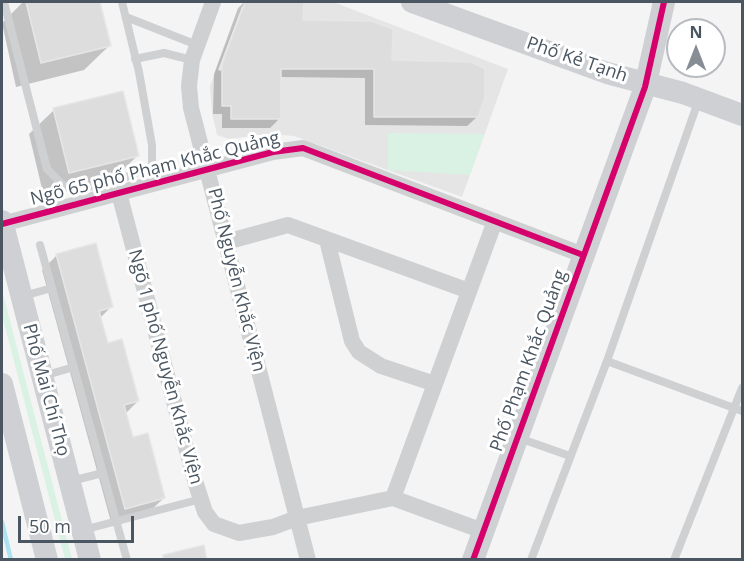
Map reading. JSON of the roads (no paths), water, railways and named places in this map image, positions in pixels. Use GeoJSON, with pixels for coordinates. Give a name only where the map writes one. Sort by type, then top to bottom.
{"type":"FeatureCollection","features":[{"type":"Feature","properties":{"kind":"street","name":"Phố Nguyễn Khắc Viện"},"geometry":{"type":"LineString","coordinates":[[213,2],[195,52],[189,86],[190,100],[308,560]]}},
{"type":"Feature","properties":{"kind":"street","name":"Phố Kẻ Tạnh"},"geometry":{"type":"LineString","coordinates":[[412,2],[607,73],[699,99],[742,115]]}},
{"type":"Feature","properties":{"kind":"street","name":"Phố Phạm Khắc Quảng"},"geometry":{"type":"LineString","coordinates":[[473,560],[646,83],[664,2]]}},
{"type":"Feature","properties":{"kind":"street","name":"Ngõ 65 phố Phạm Khắc Quảng"},"geometry":{"type":"LineString","coordinates":[[2,223],[273,152],[303,148],[584,255]]}},
{"type":"Feature","properties":{"kind":"street","name":"Ngõ 1 phố Nguyễn Khắc Viện"},"geometry":{"type":"LineString","coordinates":[[119,193],[201,499],[205,512],[214,524],[239,533],[393,498]]}},
{"type":"Feature","properties":{"kind":"street"},"geometry":{"type":"LineString","coordinates":[[483,531],[393,498],[495,221]]}},
{"type":"Feature","properties":{"kind":"street","name":"Phố Mai Chí Thọ"},"geometry":{"type":"LineString","coordinates":[[2,223],[90,560]]}},
{"type":"Feature","properties":{"kind":"street"},"geometry":{"type":"LineString","coordinates":[[226,242],[288,225],[469,291]]}},
{"type":"Feature","properties":{"kind":"street"},"geometry":{"type":"LineString","coordinates":[[327,240],[352,341],[359,352],[381,366],[435,384]]}},
{"type":"Feature","properties":{"kind":"street"},"geometry":{"type":"LineString","coordinates":[[2,384],[47,560]]}},
{"type":"Feature","properties":{"kind":"lane"},"geometry":{"type":"LineString","coordinates":[[4,2],[46,166],[51,174],[70,190],[85,189],[126,177],[152,166],[152,145],[122,2]]}},
{"type":"Feature","properties":{"kind":"lane"},"geometry":{"type":"LineString","coordinates":[[126,17],[195,52]]}},
{"type":"Feature","properties":{"kind":"lane"},"geometry":{"type":"LineString","coordinates":[[135,59],[164,52],[195,52]]}},
{"type":"Feature","properties":{"kind":"lane"},"geometry":{"type":"LineString","coordinates":[[531,560],[607,361],[699,99]]}},
{"type":"Feature","properties":{"kind":"lane"},"geometry":{"type":"LineString","coordinates":[[40,245],[127,560]]}},
{"type":"Feature","properties":{"kind":"lane"},"geometry":{"type":"LineString","coordinates":[[21,296],[52,288]]}},
{"type":"Feature","properties":{"kind":"lane"},"geometry":{"type":"LineString","coordinates":[[607,361],[738,410]]}},
{"type":"Feature","properties":{"kind":"lane"},"geometry":{"type":"LineString","coordinates":[[42,377],[74,367]]}},
{"type":"Feature","properties":{"kind":"lane"},"geometry":{"type":"LineString","coordinates":[[674,560],[738,410],[742,388]]}},
{"type":"Feature","properties":{"kind":"lane"},"geometry":{"type":"LineString","coordinates":[[517,437],[570,456]]}},
{"type":"Feature","properties":{"kind":"lane"},"geometry":{"type":"LineString","coordinates":[[69,482],[103,473]]}},
{"type":"Feature","properties":{"kind":"lane"},"geometry":{"type":"LineString","coordinates":[[82,530],[201,499]]}},
{"type":"Feature","properties":{"kind":"waterway"},"geometry":{"type":"LineString","coordinates":[[2,522],[11,560]]}}]}
